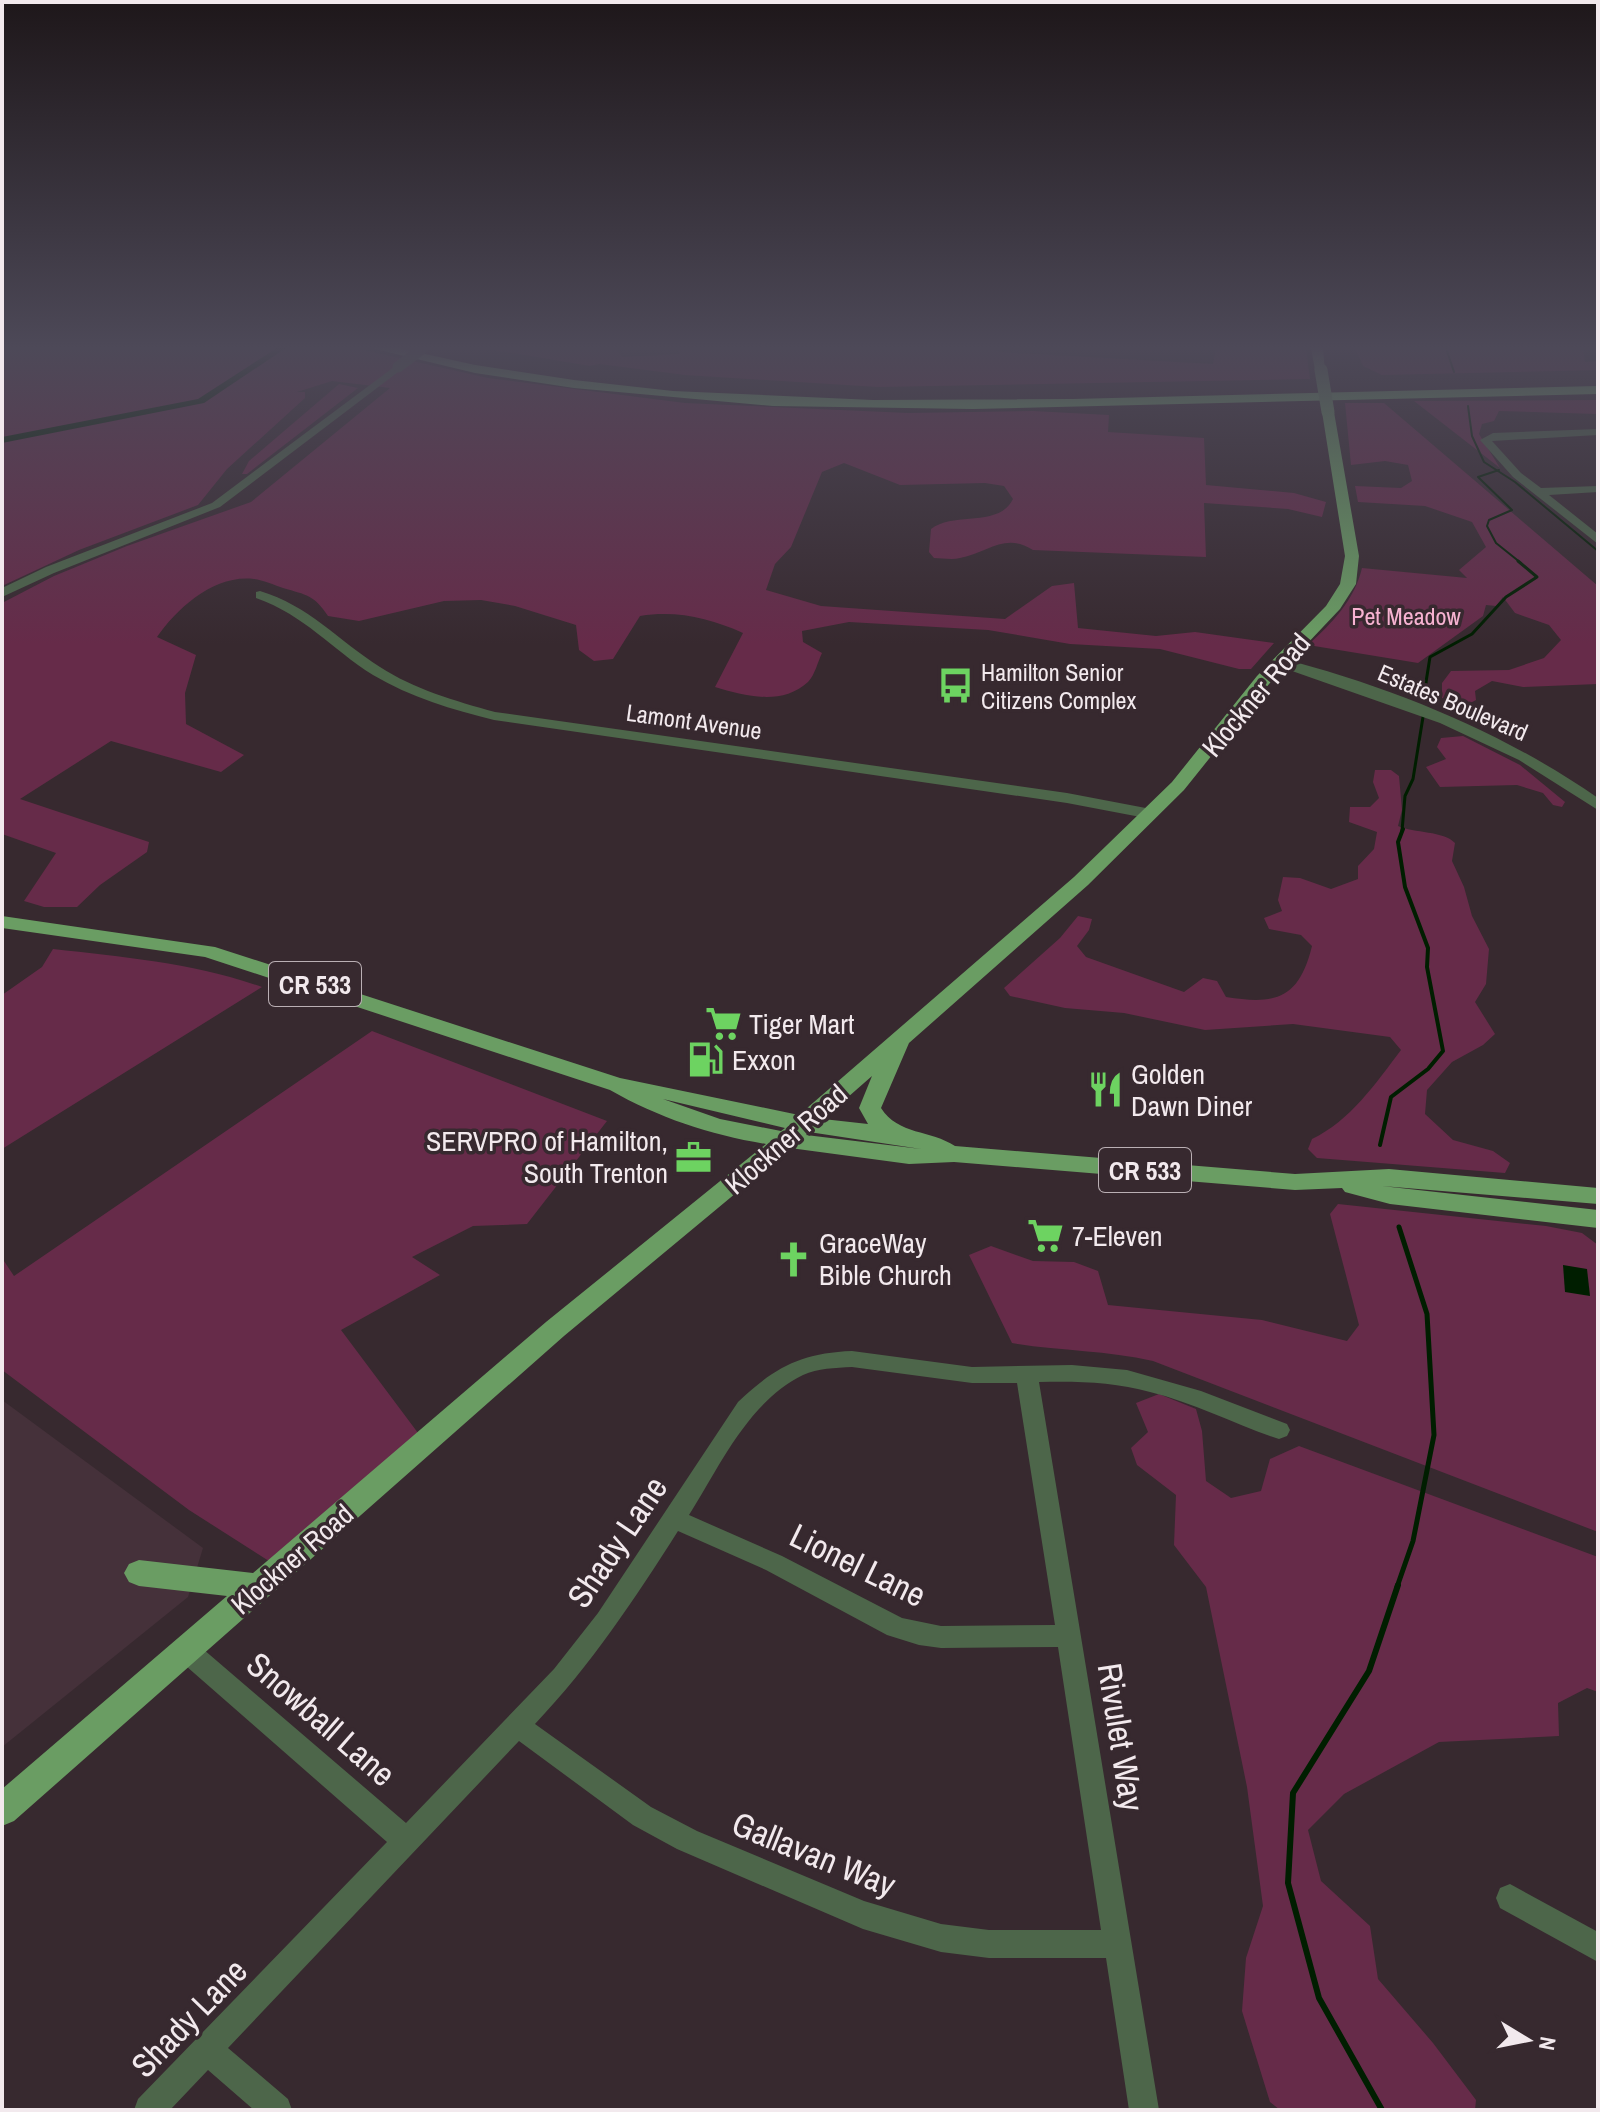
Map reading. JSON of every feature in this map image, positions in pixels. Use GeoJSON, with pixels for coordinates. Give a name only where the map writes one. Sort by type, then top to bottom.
{"type":"FeatureCollection","features":[{"type":"Feature","properties":{"kind":"main road","name":"Klockner Road"},"geometry":{"type":"LineString","coordinates":[[2,1810],[555,1329],[795,1132],[1081,881],[1151,814],[1200,762],[1263,680],[1332,609],[1350,576],[1352,561],[1347,517],[1334,447]]}},
{"type":"Feature","properties":{"kind":"main road","name":"CR 533"},"geometry":{"type":"LineString","coordinates":[[2,922],[208,951],[618,1085],[642,1101],[749,1133],[795,1132],[907,1139],[954,1154]]}},
{"type":"Feature","properties":{"kind":"main road"},"geometry":{"type":"LineString","coordinates":[[902,1038],[889,1070],[874,1090],[870,1108],[878,1121],[907,1139]]}},
{"type":"Feature","properties":{"kind":"main road","name":"CR 533"},"geometry":{"type":"LineString","coordinates":[[795,1132],[909,1156],[954,1154],[1295,1182],[1389,1177],[1598,1196]]}},
{"type":"Feature","properties":{"kind":"main road","name":"CR 533"},"geometry":{"type":"LineString","coordinates":[[1337,1182],[1390,1196],[1598,1219]]}},
{"type":"Feature","properties":{"kind":"main road"},"geometry":{"type":"LineString","coordinates":[[139,1573],[261,1587]]}},
{"type":"Feature","properties":{"kind":"street"},"geometry":{"type":"LineString","coordinates":[[2,593],[50,570],[216,505],[293,447]]}},
{"type":"Feature","properties":{"kind":"street"},"geometry":{"type":"LineString","coordinates":[[1491,447],[1517,475],[1598,540]]}},
{"type":"Feature","properties":{"kind":"street"},"geometry":{"type":"LineString","coordinates":[[1539,492],[1598,489]]}},
{"type":"Feature","properties":{"kind":"street","name":"Lamont Avenue"},"geometry":{"type":"LineString","coordinates":[[260,595],[307,615],[362,661],[396,681],[441,701],[480,712],[1067,798],[1151,814]]}},
{"type":"Feature","properties":{"kind":"street","name":"Estates Boulevard"},"geometry":{"type":"LineString","coordinates":[[1280,662],[1387,696],[1468,727],[1555,774],[1598,805]]}},
{"type":"Feature","properties":{"kind":"street","name":"Shady Lane"},"geometry":{"type":"LineString","coordinates":[[149,2110],[563,1677],[607,1621],[746,1408],[759,1392],[789,1372],[819,1361],[851,1357],[874,1358],[938,1372],[1075,1374],[1132,1379],[1161,1386],[1279,1430]]}},
{"type":"Feature","properties":{"kind":"street","name":"Rivulet Way"},"geometry":{"type":"LineString","coordinates":[[1027,1375],[1144,2110]]}},
{"type":"Feature","properties":{"kind":"street","name":"Lionel Lane"},"geometry":{"type":"LineString","coordinates":[[674,1519],[774,1563],[896,1627],[919,1634],[941,1637],[1069,1636]]}},
{"type":"Feature","properties":{"kind":"street","name":"Snowball Lane"},"geometry":{"type":"LineString","coordinates":[[187,1651],[407,1841]]}},
{"type":"Feature","properties":{"kind":"street","name":"Gallavan Way"},"geometry":{"type":"LineString","coordinates":[[518,1726],[642,1816],[687,1840],[863,1915],[941,1938],[989,1944],[1118,1944]]}},
{"type":"Feature","properties":{"kind":"street"},"geometry":{"type":"LineString","coordinates":[[1510,1898],[1598,1948]]}},
{"type":"Feature","properties":{"kind":"street"},"geometry":{"type":"LineString","coordinates":[[207,2049],[277,2110]]}},
{"type":"Feature","properties":{"kind":"shaded area"},"geometry":{"type":"Polygon","coordinates":[[[1563,1265],[1587,1269],[1590,1296],[1565,1292],[1563,1265]]]}},
{"type":"Feature","properties":{"kind":"shaded area"},"geometry":{"type":"Polygon","coordinates":[[[2,1400],[203,1548],[188,1597],[2,1747],[2,1400]]]}},
{"type":"Feature","properties":{"kind":"green space"},"geometry":{"type":"Polygon","coordinates":[[[2,447],[252,447],[227,469],[198,505],[79,550],[2,586],[2,447]]]}},
{"type":"Feature","properties":{"kind":"green space"},"geometry":{"type":"Polygon","coordinates":[[[266,447],[282,447],[247,474],[242,474],[249,461],[266,447]]]}},
{"type":"Feature","properties":{"kind":"green space"},"geometry":{"type":"Polygon","coordinates":[[[319,447],[1204,447],[1206,485],[1294,493],[1326,502],[1322,517],[1288,509],[1204,503],[1206,557],[1033,550],[1023,545],[1005,543],[960,558],[934,558],[929,552],[931,529],[952,521],[998,513],[1013,499],[1004,486],[985,483],[900,485],[844,463],[822,472],[791,547],[775,564],[766,590],[821,606],[1005,619],[1052,586],[1074,583],[1078,628],[1156,636],[1195,632],[1274,643],[1251,669],[1239,669],[1160,649],[1070,644],[988,630],[849,622],[802,631],[803,642],[822,653],[813,676],[787,694],[763,697],[715,687],[743,633],[693,617],[667,614],[640,616],[613,659],[594,661],[579,650],[576,625],[515,606],[481,600],[444,601],[359,621],[328,616],[309,597],[261,580],[225,582],[198,595],[175,615],[157,637],[196,655],[185,693],[186,724],[244,755],[221,772],[111,741],[20,799],[149,842],[147,852],[100,885],[77,907],[44,907],[24,901],[56,853],[2,834],[2,603],[54,576],[127,546],[251,502],[319,447]]]}},
{"type":"Feature","properties":{"kind":"green space","name":"Pet Meadow"},"geometry":{"type":"Polygon","coordinates":[[[1349,447],[1435,447],[1598,586],[1598,684],[1523,687],[1492,681],[1475,691],[1476,700],[1463,707],[1442,698],[1442,683],[1451,671],[1509,670],[1544,658],[1561,640],[1549,625],[1515,613],[1503,597],[1496,606],[1486,605],[1483,616],[1418,663],[1308,645],[1341,610],[1354,591],[1362,568],[1467,578],[1459,570],[1486,547],[1472,522],[1425,506],[1358,502],[1355,486],[1401,488],[1412,481],[1408,465],[1385,461],[1351,465],[1349,447]]]}},
{"type":"Feature","properties":{"kind":"green space"},"geometry":{"type":"Polygon","coordinates":[[[1472,447],[1487,447],[1500,468],[1472,447]]]}},
{"type":"Feature","properties":{"kind":"green space"},"geometry":{"type":"Polygon","coordinates":[[[1463,736],[1520,765],[1565,802],[1562,807],[1553,805],[1543,793],[1517,785],[1440,787],[1426,767],[1446,759],[1437,747],[1441,738],[1463,736]]]}},
{"type":"Feature","properties":{"kind":"green space"},"geometry":{"type":"Polygon","coordinates":[[[1375,770],[1391,770],[1399,776],[1402,810],[1398,826],[1444,836],[1455,843],[1452,861],[1472,916],[1489,949],[1486,984],[1475,1002],[1495,1034],[1483,1045],[1452,1062],[1427,1090],[1425,1114],[1453,1140],[1493,1151],[1510,1163],[1505,1173],[1317,1158],[1308,1149],[1312,1139],[1350,1112],[1401,1050],[1390,1037],[1293,1024],[1205,1030],[1124,1013],[1065,1008],[1010,996],[1004,988],[1060,938],[1078,916],[1092,919],[1089,930],[1077,946],[1086,957],[1184,992],[1203,978],[1217,981],[1226,997],[1259,1000],[1283,994],[1300,977],[1312,946],[1301,935],[1269,929],[1264,918],[1282,911],[1278,900],[1283,877],[1300,878],[1331,889],[1358,879],[1358,866],[1374,849],[1377,832],[1349,822],[1350,807],[1370,807],[1379,798],[1373,782],[1375,770]]]}},
{"type":"Feature","properties":{"kind":"green space"},"geometry":{"type":"Polygon","coordinates":[[[53,949],[185,967],[262,987],[2,1149],[2,995],[42,967],[53,949]]]}},
{"type":"Feature","properties":{"kind":"green space"},"geometry":{"type":"Polygon","coordinates":[[[372,1031],[607,1121],[527,1224],[473,1226],[412,1257],[440,1275],[341,1330],[427,1445],[283,1570],[189,1510],[2,1370],[2,1258],[14,1276],[372,1031]]]}},
{"type":"Feature","properties":{"kind":"green space"},"geometry":{"type":"Polygon","coordinates":[[[1338,1204],[1546,1226],[1582,1233],[1598,1245],[1598,1532],[1153,1361],[1012,1343],[969,1255],[991,1246],[1033,1261],[1074,1262],[1098,1271],[1108,1305],[1262,1320],[1347,1341],[1359,1325],[1330,1214],[1338,1204]]]}},
{"type":"Feature","properties":{"kind":"green space"},"geometry":{"type":"Polygon","coordinates":[[[1159,1394],[1196,1409],[1202,1431],[1206,1481],[1231,1498],[1261,1491],[1270,1459],[1299,1446],[1598,1557],[1598,1692],[1587,1688],[1558,1703],[1559,1736],[1439,1742],[1344,1794],[1308,1830],[1321,1881],[1370,1926],[1378,1979],[1433,2043],[1476,2100],[1475,2110],[1280,2110],[1270,2102],[1242,2011],[1246,1958],[1263,1906],[1247,1787],[1206,1587],[1174,1545],[1176,1495],[1137,1465],[1131,1448],[1148,1432],[1136,1403],[1159,1394]]]}},
{"type":"Feature","properties":{"kind":"waterway"},"geometry":{"type":"LineString","coordinates":[[1477,447],[1484,462],[1497,471]]}},
{"type":"Feature","properties":{"kind":"waterway"},"geometry":{"type":"LineString","coordinates":[[1497,471],[1598,551]]}},
{"type":"Feature","properties":{"kind":"waterway"},"geometry":{"type":"LineString","coordinates":[[1497,471],[1478,477],[1512,510],[1489,520],[1487,526],[1496,543],[1521,563]]}},
{"type":"Feature","properties":{"kind":"waterway"},"geometry":{"type":"LineString","coordinates":[[1428,696],[1426,682],[1430,657],[1472,634],[1506,597],[1537,577],[1518,561]]}},
{"type":"Feature","properties":{"kind":"waterway"},"geometry":{"type":"LineString","coordinates":[[1402,831],[1405,796],[1413,779],[1423,717]]}},
{"type":"Feature","properties":{"kind":"waterway"},"geometry":{"type":"LineString","coordinates":[[1380,1145],[1391,1097],[1428,1069],[1443,1051],[1427,967],[1428,948],[1405,887],[1398,842],[1403,829]]}},
{"type":"Feature","properties":{"kind":"waterway"},"geometry":{"type":"LineString","coordinates":[[1397,1587],[1413,1541],[1434,1435],[1427,1314],[1399,1227]]}},
{"type":"Feature","properties":{"kind":"waterway"},"geometry":{"type":"LineString","coordinates":[[1382,2110],[1319,1998],[1288,1883],[1293,1793],[1369,1671],[1398,1585]]}},
{"type":"Feature","properties":{"kind":"place","name":"Hamilton Senior Citizens Complex"},"geometry":{"type":"Point","coordinates":[955,686]}},
{"type":"Feature","properties":{"kind":"place","name":"Tiger Mart"},"geometry":{"type":"Point","coordinates":[723,1024]}},
{"type":"Feature","properties":{"kind":"place","name":"Exxon"},"geometry":{"type":"Point","coordinates":[706,1060]}},
{"type":"Feature","properties":{"kind":"place","name":"Golden Dawn Diner"},"geometry":{"type":"Point","coordinates":[1105,1090]}},
{"type":"Feature","properties":{"kind":"place","name":"SERVPRO of Hamilton, South Trenton"},"geometry":{"type":"Point","coordinates":[694,1157]}},
{"type":"Feature","properties":{"kind":"place","name":"7-Eleven"},"geometry":{"type":"Point","coordinates":[1046,1236]}},
{"type":"Feature","properties":{"kind":"place","name":"GraceWay Bible Church"},"geometry":{"type":"Point","coordinates":[793,1259]}}]}
